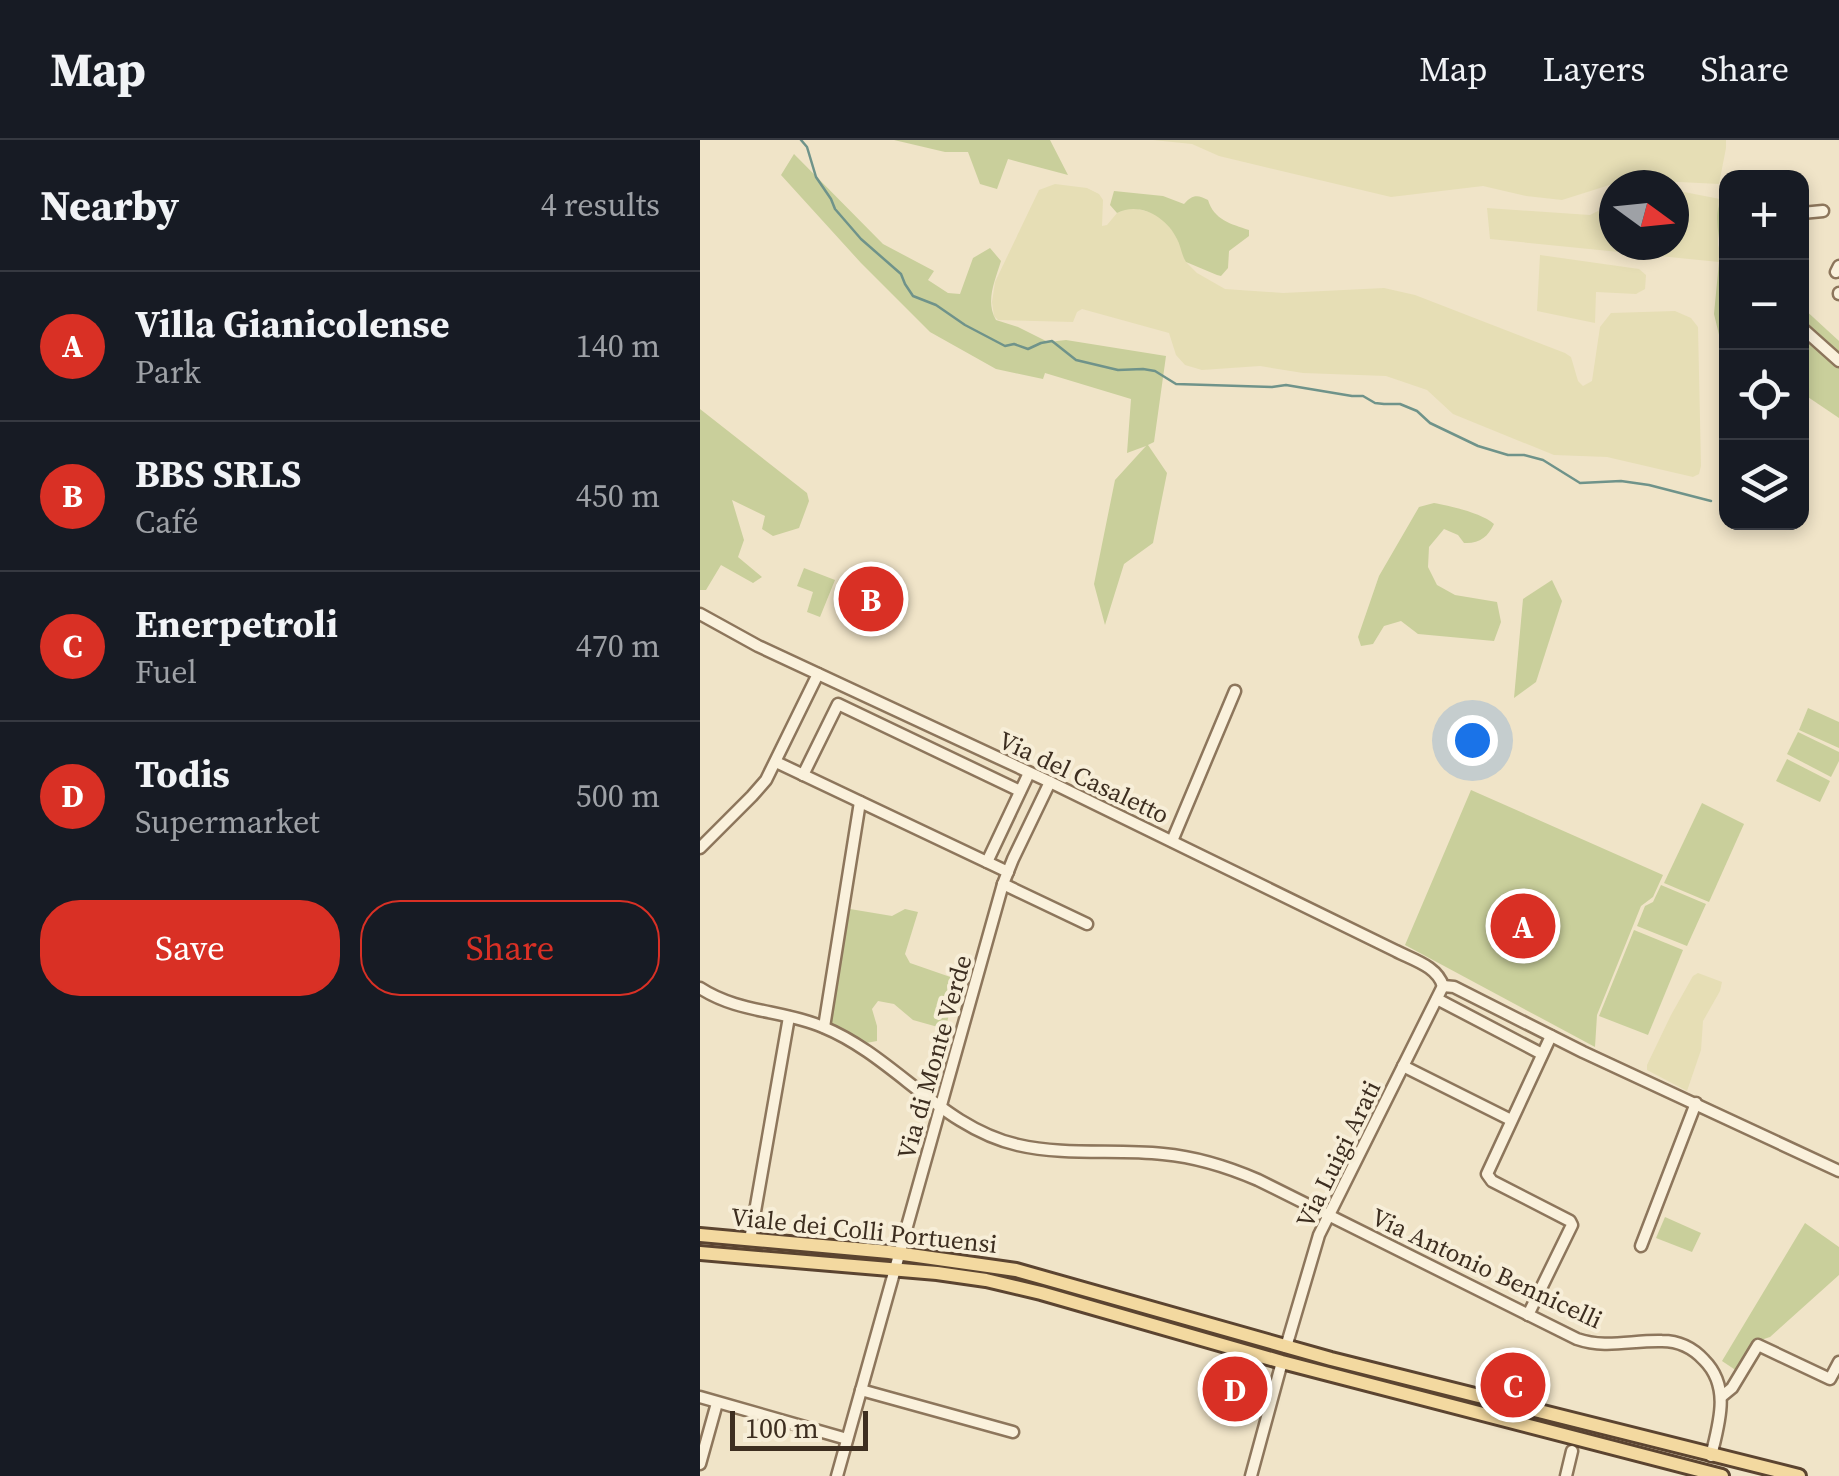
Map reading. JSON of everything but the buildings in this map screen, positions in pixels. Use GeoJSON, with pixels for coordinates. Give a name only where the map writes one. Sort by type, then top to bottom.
{"type":"FeatureCollection","features":[{"type":"Feature","properties":{"kind":"main road","name":"Viale dei Colli Portuensi"},"geometry":{"type":"LineString","coordinates":[[700,1236],[899,1253],[1000,1267],[1246,1352],[1722,1476]]}},
{"type":"Feature","properties":{"kind":"main road","name":"Viale dei Colli Portuensi"},"geometry":{"type":"LineString","coordinates":[[700,1253],[969,1276],[1079,1296],[1800,1476]]}},
{"type":"Feature","properties":{"kind":"street"},"geometry":{"type":"LineString","coordinates":[[1809,212],[1823,211]]}},
{"type":"Feature","properties":{"kind":"street"},"geometry":{"type":"LineString","coordinates":[[1809,334],[1839,361]]}},
{"type":"Feature","properties":{"kind":"street","name":"Via del Casaletto"},"geometry":{"type":"LineString","coordinates":[[700,614],[758,646],[1050,782],[1426,966],[1437,974],[1443,986],[1454,987],[1550,1036]]}},
{"type":"Feature","properties":{"kind":"street"},"geometry":{"type":"LineString","coordinates":[[700,848],[752,796],[776,762],[818,674]]}},
{"type":"Feature","properties":{"kind":"street"},"geometry":{"type":"LineString","coordinates":[[1172,841],[1235,691]]}},
{"type":"Feature","properties":{"kind":"street"},"geometry":{"type":"LineString","coordinates":[[803,775],[838,704],[1020,791]]}},
{"type":"Feature","properties":{"kind":"street"},"geometry":{"type":"LineString","coordinates":[[776,762],[1008,872]]}},
{"type":"Feature","properties":{"kind":"street"},"geometry":{"type":"LineString","coordinates":[[987,862],[1029,773]]}},
{"type":"Feature","properties":{"kind":"street","name":"Via di Monte Verde"},"geometry":{"type":"LineString","coordinates":[[837,1476],[1004,884],[1050,782]]}},
{"type":"Feature","properties":{"kind":"street"},"geometry":{"type":"LineString","coordinates":[[824,1027],[860,802]]}},
{"type":"Feature","properties":{"kind":"street"},"geometry":{"type":"LineString","coordinates":[[1004,884],[1087,924]]}},
{"type":"Feature","properties":{"kind":"street","name":"Via Luigi Arati"},"geometry":{"type":"LineString","coordinates":[[1286,1346],[1314,1251],[1329,1216],[1443,986]]}},
{"type":"Feature","properties":{"kind":"street","name":"Via Antonio Bennicelli"},"geometry":{"type":"LineString","coordinates":[[700,988],[734,1005],[824,1027],[876,1056],[980,1132],[1016,1145],[1162,1154],[1216,1164],[1258,1180],[1593,1344],[1664,1341],[1685,1346],[1710,1367],[1717,1377],[1721,1397]]}},
{"type":"Feature","properties":{"kind":"street"},"geometry":{"type":"LineString","coordinates":[[1436,1000],[1542,1054]]}},
{"type":"Feature","properties":{"kind":"street"},"geometry":{"type":"LineString","coordinates":[[750,1240],[789,1018]]}},
{"type":"Feature","properties":{"kind":"street"},"geometry":{"type":"LineString","coordinates":[[1528,1315],[1572,1225],[1487,1176],[1550,1036],[1839,1170]]}},
{"type":"Feature","properties":{"kind":"street"},"geometry":{"type":"LineString","coordinates":[[1403,1066],[1511,1120]]}},
{"type":"Feature","properties":{"kind":"street"},"geometry":{"type":"LineString","coordinates":[[1641,1246],[1696,1102]]}},
{"type":"Feature","properties":{"kind":"street"},"geometry":{"type":"LineString","coordinates":[[1246,1352],[1250,1336]]}},
{"type":"Feature","properties":{"kind":"street"},"geometry":{"type":"LineString","coordinates":[[1711,1456],[1721,1397],[1732,1388],[1756,1345],[1830,1379],[1839,1362]]}},
{"type":"Feature","properties":{"kind":"street"},"geometry":{"type":"LineString","coordinates":[[1250,1476],[1282,1362]]}},
{"type":"Feature","properties":{"kind":"street"},"geometry":{"type":"LineString","coordinates":[[1446,1405],[1450,1389]]}},
{"type":"Feature","properties":{"kind":"street"},"geometry":{"type":"LineString","coordinates":[[861,1390],[1013,1432]]}},
{"type":"Feature","properties":{"kind":"street"},"geometry":{"type":"LineString","coordinates":[[700,1398],[848,1439]]}},
{"type":"Feature","properties":{"kind":"street"},"geometry":{"type":"LineString","coordinates":[[700,1463],[717,1402]]}},
{"type":"Feature","properties":{"kind":"street"},"geometry":{"type":"LineString","coordinates":[[1524,1426],[1528,1409]]}},
{"type":"Feature","properties":{"kind":"street"},"geometry":{"type":"LineString","coordinates":[[1638,1455],[1642,1439]]}},
{"type":"Feature","properties":{"kind":"street"},"geometry":{"type":"LineString","coordinates":[[1566,1476],[1572,1451]]}},
{"type":"Feature","properties":{"kind":"shaded area"},"geometry":{"type":"Polygon","coordinates":[[[1153,140],[1726,140],[1726,148],[1719,184],[1689,182],[1689,170],[1599,170],[1599,188],[1562,200],[1483,186],[1391,197],[1219,156],[1192,144],[1153,140]]]}},
{"type":"Feature","properties":{"kind":"shaded area"},"geometry":{"type":"Polygon","coordinates":[[[1055,184],[1087,188],[1099,194],[1103,200],[1102,226],[1125,209],[1156,214],[1178,239],[1186,262],[1225,289],[1283,293],[1384,288],[1415,295],[1565,353],[1571,357],[1583,386],[1592,381],[1600,327],[1611,313],[1675,311],[1691,318],[1698,327],[1699,474],[1693,477],[1607,457],[1554,455],[1453,414],[1427,390],[1386,376],[1303,373],[1260,366],[1202,370],[1185,365],[1176,355],[1169,333],[1082,309],[1073,322],[998,320],[992,302],[995,282],[1039,190],[1055,184]]]}},
{"type":"Feature","properties":{"kind":"shaded area"},"geometry":{"type":"Polygon","coordinates":[[[1689,193],[1719,199],[1719,262],[1689,259],[1689,193]]]}},
{"type":"Feature","properties":{"kind":"shaded area"},"geometry":{"type":"Polygon","coordinates":[[[1487,208],[1590,215],[1599,210],[1599,250],[1490,239],[1487,208]]]}},
{"type":"Feature","properties":{"kind":"shaded area"},"geometry":{"type":"Polygon","coordinates":[[[1540,255],[1639,269],[1646,275],[1645,289],[1636,294],[1596,292],[1595,323],[1537,311],[1540,255]]]}},
{"type":"Feature","properties":{"kind":"shaded area"},"geometry":{"type":"Polygon","coordinates":[[[1698,973],[1722,982],[1703,1021],[1701,1050],[1687,1091],[1647,1070],[1647,1065],[1671,1015],[1698,973]]]}},
{"type":"Feature","properties":{"kind":"green space"},"geometry":{"type":"Polygon","coordinates":[[[894,140],[1050,140],[1068,175],[1008,159],[997,189],[980,184],[968,152],[945,152],[894,140]]]}},
{"type":"Feature","properties":{"kind":"green space"},"geometry":{"type":"Polygon","coordinates":[[[794,154],[883,244],[934,271],[928,280],[948,293],[960,294],[973,258],[990,248],[1001,261],[991,298],[996,320],[1048,342],[1066,340],[1166,356],[1154,442],[1148,445],[1167,473],[1153,543],[1124,564],[1105,625],[1094,584],[1115,480],[1146,446],[1127,453],[1131,399],[1045,373],[1043,379],[996,369],[930,332],[781,175],[794,154]]]}},
{"type":"Feature","properties":{"kind":"green space"},"geometry":{"type":"Polygon","coordinates":[[[1114,191],[1163,196],[1184,204],[1192,197],[1201,197],[1224,220],[1249,230],[1249,236],[1229,251],[1228,268],[1217,275],[1186,262],[1172,231],[1152,213],[1134,209],[1117,213],[1110,205],[1114,191]]]}},
{"type":"Feature","properties":{"kind":"green space"},"geometry":{"type":"Polygon","coordinates":[[[1719,264],[1719,335],[1714,314],[1719,264]]]}},
{"type":"Feature","properties":{"kind":"green space"},"geometry":{"type":"Polygon","coordinates":[[[1809,313],[1839,341],[1839,418],[1809,398],[1809,313]]]}},
{"type":"Feature","properties":{"kind":"green space"},"geometry":{"type":"Polygon","coordinates":[[[700,409],[807,493],[809,501],[799,528],[773,536],[762,529],[765,516],[732,500],[744,540],[738,557],[762,577],[753,583],[721,565],[706,590],[700,590],[700,409]]]}},
{"type":"Feature","properties":{"kind":"green space"},"geometry":{"type":"Polygon","coordinates":[[[1434,503],[1474,513],[1494,524],[1482,539],[1469,543],[1444,529],[1429,547],[1428,567],[1437,585],[1455,595],[1497,602],[1501,622],[1494,641],[1418,634],[1401,621],[1384,626],[1373,644],[1361,646],[1358,637],[1379,576],[1419,507],[1434,503]]]}},
{"type":"Feature","properties":{"kind":"green space"},"geometry":{"type":"Polygon","coordinates":[[[804,568],[835,580],[820,617],[807,612],[813,592],[797,586],[804,568]]]}},
{"type":"Feature","properties":{"kind":"green space"},"geometry":{"type":"Polygon","coordinates":[[[1552,580],[1562,601],[1536,682],[1514,698],[1523,599],[1552,580]]]}},
{"type":"Feature","properties":{"kind":"green space"},"geometry":{"type":"Polygon","coordinates":[[[1808,708],[1839,722],[1839,748],[1799,730],[1808,708]]]}},
{"type":"Feature","properties":{"kind":"green space"},"geometry":{"type":"Polygon","coordinates":[[[1798,732],[1839,752],[1831,777],[1787,754],[1798,732]]]}},
{"type":"Feature","properties":{"kind":"green space"},"geometry":{"type":"Polygon","coordinates":[[[1787,759],[1830,781],[1820,802],[1776,781],[1787,759]]]}},
{"type":"Feature","properties":{"kind":"green space"},"geometry":{"type":"Polygon","coordinates":[[[1471,790],[1663,875],[1653,897],[1641,906],[1597,1015],[1595,1047],[1405,945],[1471,790]]]}},
{"type":"Feature","properties":{"kind":"green space"},"geometry":{"type":"Polygon","coordinates":[[[1702,803],[1744,824],[1709,902],[1664,883],[1702,803]]]}},
{"type":"Feature","properties":{"kind":"green space"},"geometry":{"type":"Polygon","coordinates":[[[1661,885],[1706,904],[1687,946],[1637,926],[1645,906],[1653,902],[1661,885]]]}},
{"type":"Feature","properties":{"kind":"green space"},"geometry":{"type":"Polygon","coordinates":[[[850,909],[892,916],[905,909],[918,912],[905,954],[910,963],[959,980],[945,1029],[913,1020],[894,1004],[878,1001],[872,1009],[877,1041],[866,1043],[831,1023],[829,1015],[850,909]]]}},
{"type":"Feature","properties":{"kind":"green space"},"geometry":{"type":"Polygon","coordinates":[[[1634,930],[1683,950],[1648,1035],[1599,1016],[1634,930]]]}},
{"type":"Feature","properties":{"kind":"green space"},"geometry":{"type":"Polygon","coordinates":[[[1665,1217],[1701,1233],[1692,1252],[1656,1238],[1665,1217]]]}},
{"type":"Feature","properties":{"kind":"green space"},"geometry":{"type":"Polygon","coordinates":[[[1805,1223],[1839,1247],[1839,1275],[1770,1337],[1758,1341],[1737,1371],[1722,1361],[1805,1223]]]}},
{"type":"Feature","properties":{"kind":"waterway"},"geometry":{"type":"LineString","coordinates":[[801,140],[835,209],[861,239],[901,274],[913,296],[936,305],[1005,346],[1014,344],[1028,349],[1052,341],[1076,360],[1118,370],[1155,371],[1176,384],[1286,385],[1363,396],[1375,403],[1400,404],[1478,446],[1543,460],[1580,483],[1621,481],[1711,501]]}},
{"type":"Feature","properties":{"kind":"place","name":"BBS SRLS"},"geometry":{"type":"Point","coordinates":[871,599]}},
{"type":"Feature","properties":{"kind":"place","name":"Villa Gianicolense"},"geometry":{"type":"Point","coordinates":[1523,926]}},
{"type":"Feature","properties":{"kind":"place","name":"Enerpetroli"},"geometry":{"type":"Point","coordinates":[1513,1385]}},
{"type":"Feature","properties":{"kind":"place","name":"Todis"},"geometry":{"type":"Point","coordinates":[1235,1389]}}]}
